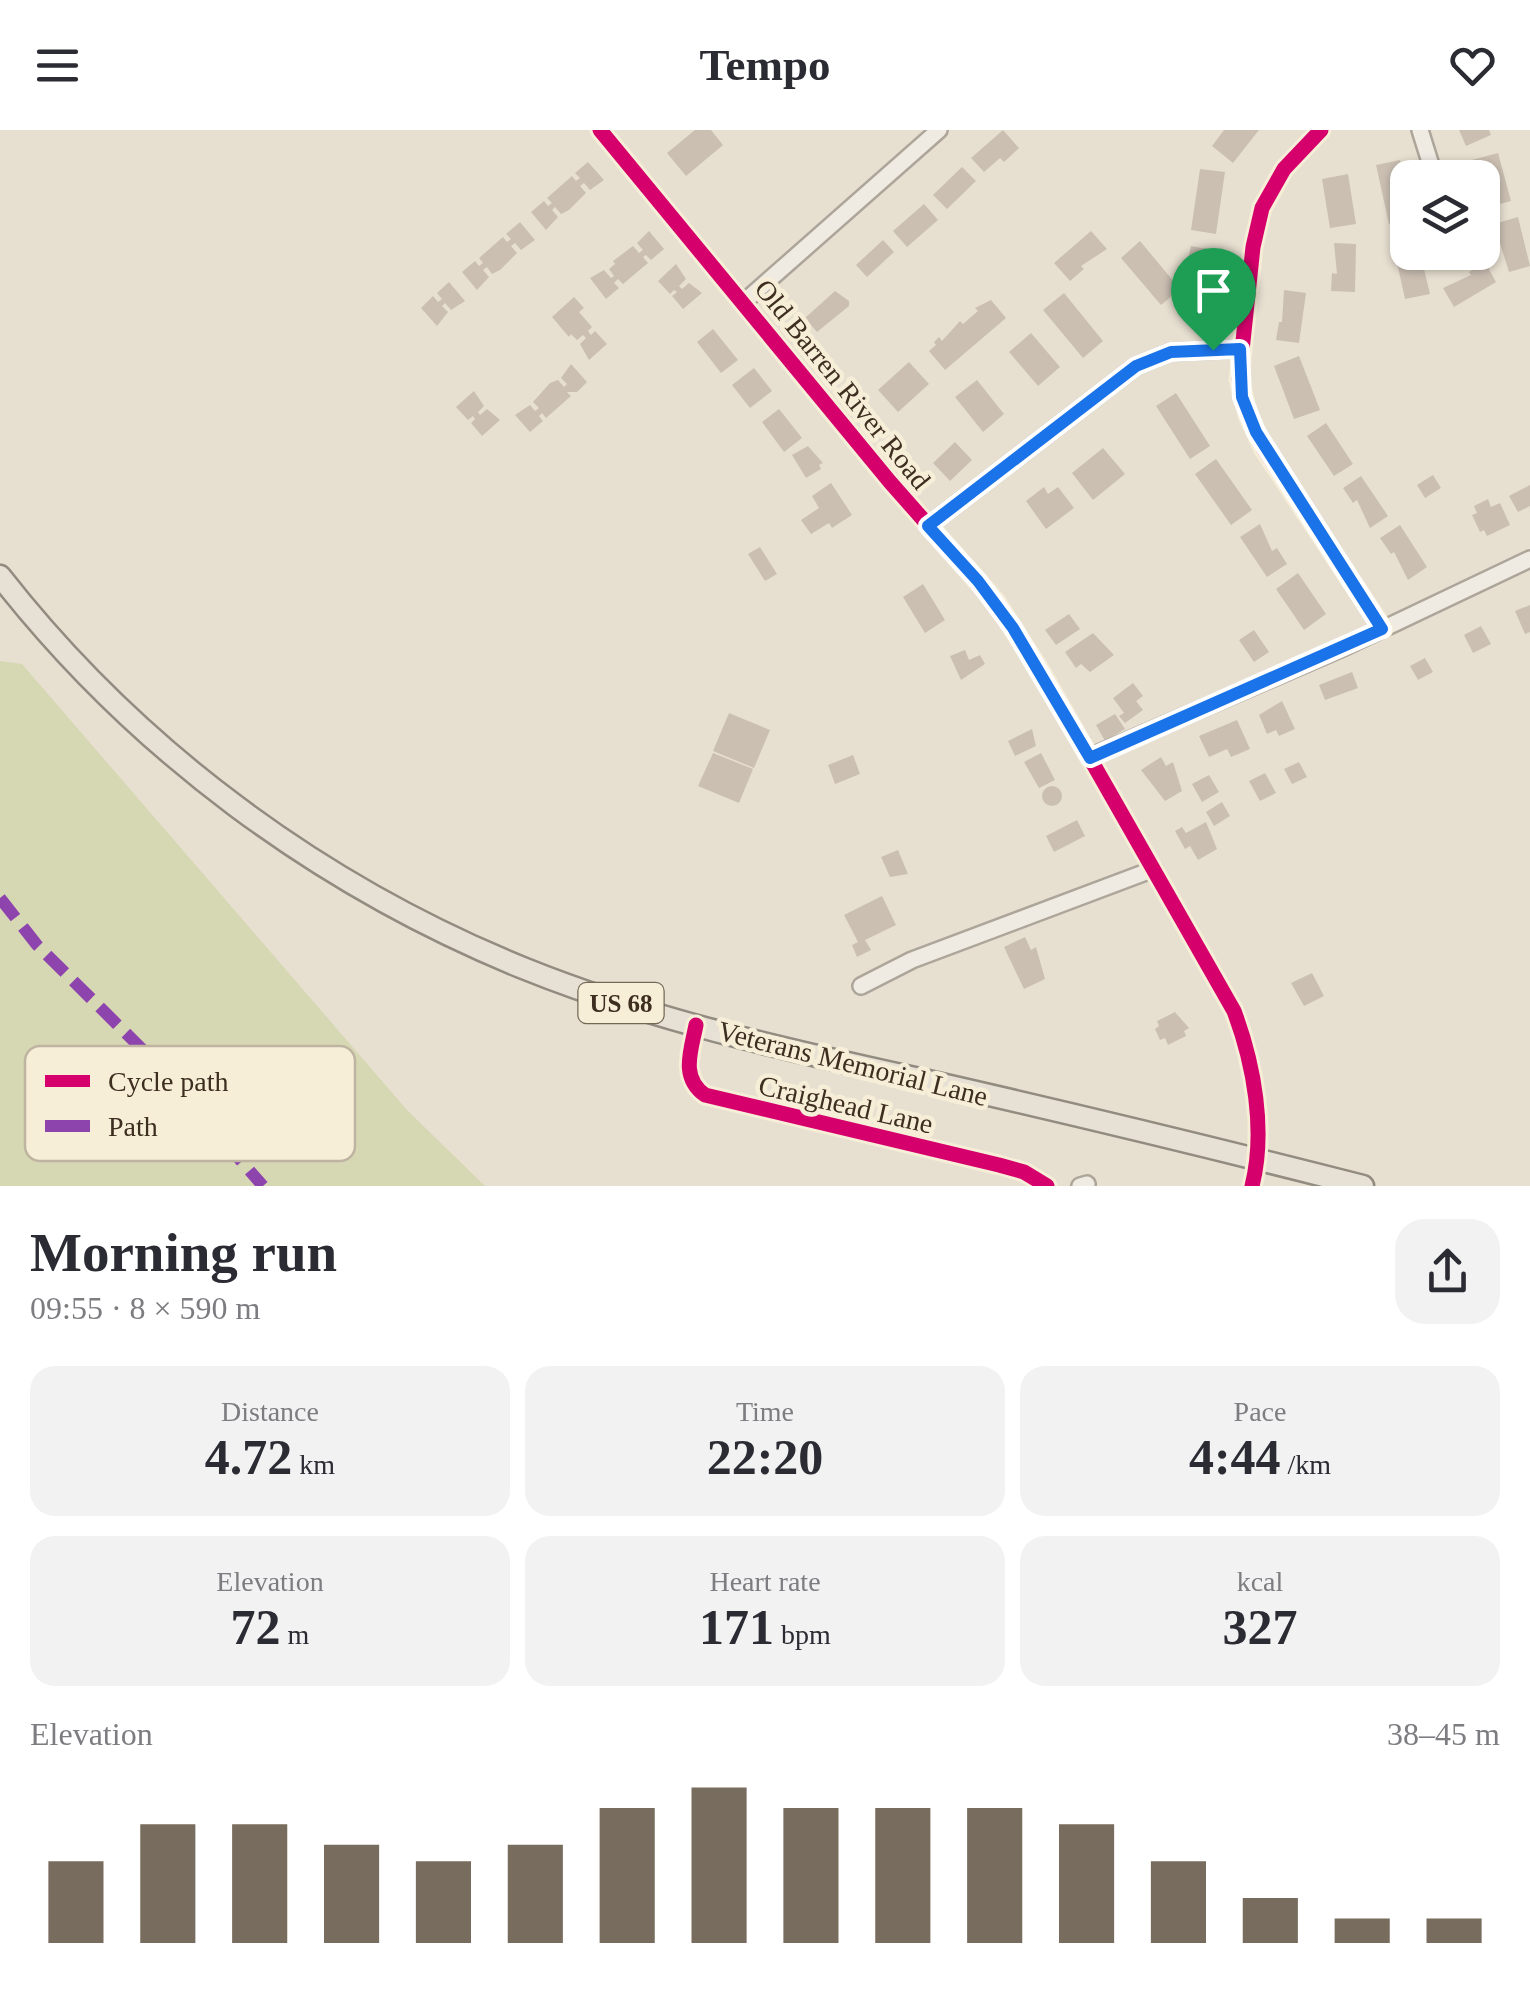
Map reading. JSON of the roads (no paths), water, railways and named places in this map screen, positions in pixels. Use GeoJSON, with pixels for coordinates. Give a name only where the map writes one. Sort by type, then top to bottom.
{"type":"FeatureCollection","features":[{"type":"Feature","properties":{"kind":"main road","name":"Veterans Memorial Lane"},"geometry":{"type":"LineString","coordinates":[[0,576],[63,650],[152,737],[230,802],[386,903],[501,958],[570,986],[696,1025],[1363,1186]]}},
{"type":"Feature","properties":{"kind":"street","name":"Old Barren River Road"},"geometry":{"type":"LineString","coordinates":[[600,130],[978,581],[1013,628],[1223,988],[1242,1033],[1251,1074],[1259,1160]]}},
{"type":"Feature","properties":{"kind":"street"},"geometry":{"type":"LineString","coordinates":[[744,302],[940,130]]}},
{"type":"Feature","properties":{"kind":"street"},"geometry":{"type":"LineString","coordinates":[[1320,130],[1284,169],[1262,208],[1240,349],[1242,397],[1256,432],[1382,629]]}},
{"type":"Feature","properties":{"kind":"street"},"geometry":{"type":"LineString","coordinates":[[1420,130],[1429,160]]}},
{"type":"Feature","properties":{"kind":"street"},"geometry":{"type":"LineString","coordinates":[[928,526],[1136,366],[1171,352],[1240,349]]}},
{"type":"Feature","properties":{"kind":"street"},"geometry":{"type":"LineString","coordinates":[[1090,758],[1530,559]]}},
{"type":"Feature","properties":{"kind":"street"},"geometry":{"type":"LineString","coordinates":[[862,986],[912,960],[1154,869]]}},
{"type":"Feature","properties":{"kind":"street","name":"Craighead Lane"},"geometry":{"type":"LineString","coordinates":[[696,1025],[688,1071],[693,1084],[706,1095],[1011,1169],[1048,1186]]}},
{"type":"Feature","properties":{"kind":"street"},"geometry":{"type":"LineString","coordinates":[[1252,1186],[1259,1160]]}}]}
